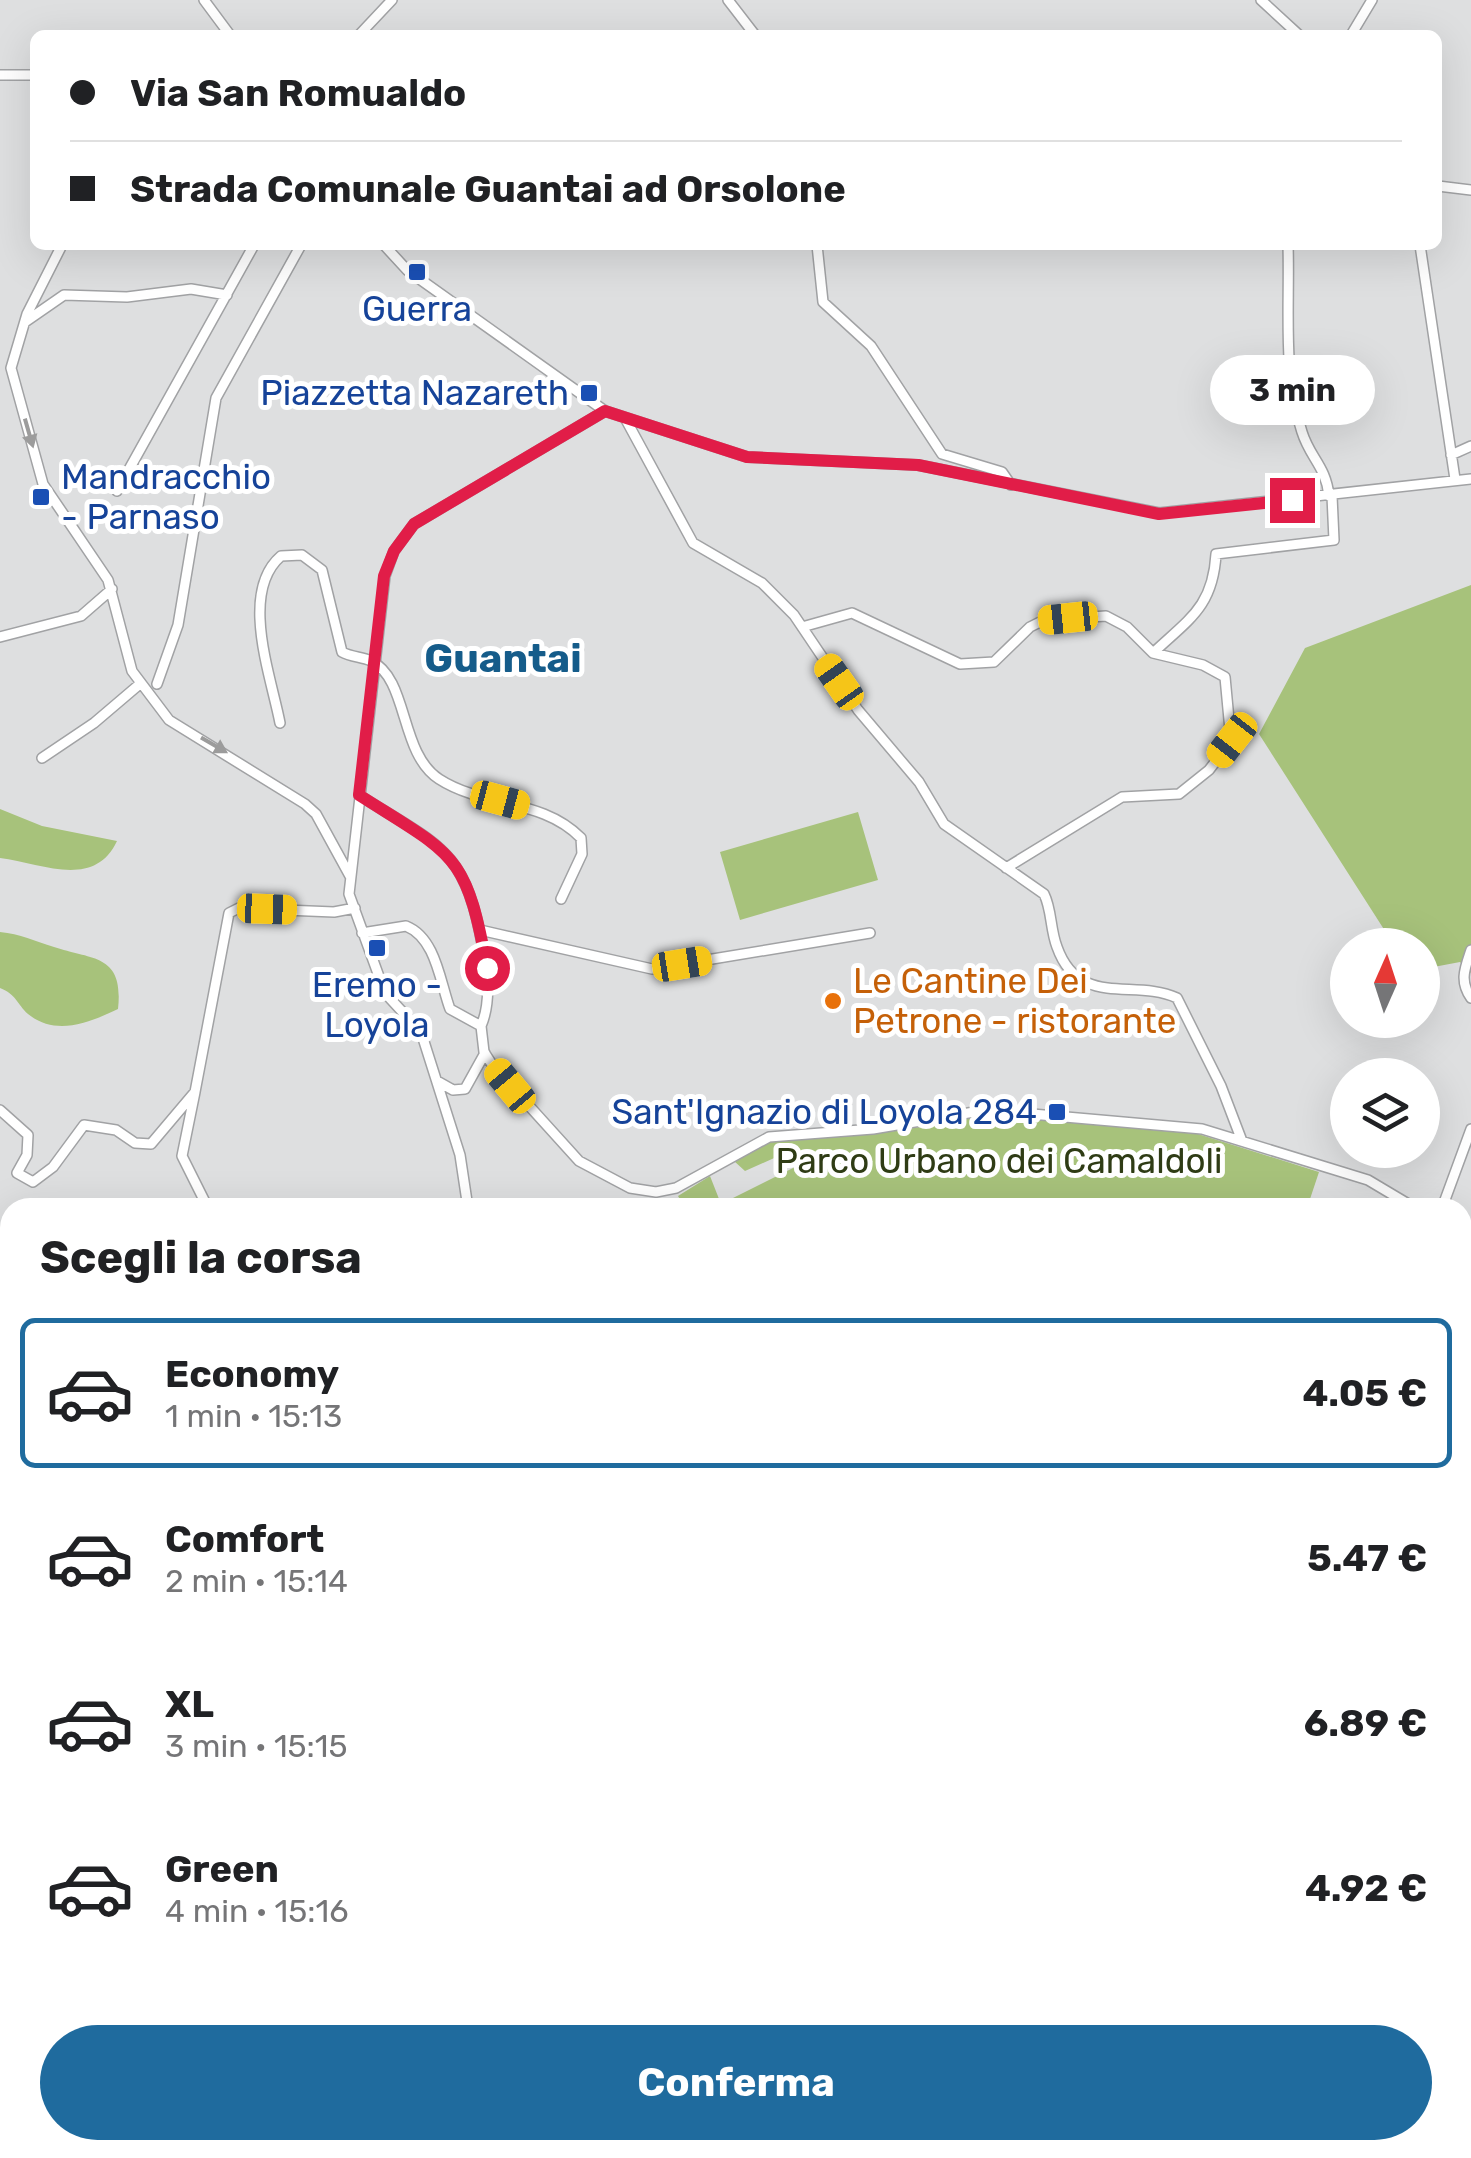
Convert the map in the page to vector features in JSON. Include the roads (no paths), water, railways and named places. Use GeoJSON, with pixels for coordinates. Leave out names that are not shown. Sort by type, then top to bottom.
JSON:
{"type":"FeatureCollection","features":[{"type":"Feature","properties":{"kind":"street"},"geometry":{"type":"LineString","coordinates":[[204,0],[226,30]]}},
{"type":"Feature","properties":{"kind":"street"},"geometry":{"type":"LineString","coordinates":[[364,30],[392,0]]}},
{"type":"Feature","properties":{"kind":"street"},"geometry":{"type":"LineString","coordinates":[[728,0],[750,30]]}},
{"type":"Feature","properties":{"kind":"street"},"geometry":{"type":"LineString","coordinates":[[1260,0],[1293,30]]}},
{"type":"Feature","properties":{"kind":"street"},"geometry":{"type":"LineString","coordinates":[[1354,30],[1372,0]]}},
{"type":"Feature","properties":{"kind":"street"},"geometry":{"type":"LineString","coordinates":[[0,76],[30,75]]}},
{"type":"Feature","properties":{"kind":"street"},"geometry":{"type":"LineString","coordinates":[[1442,186],[1471,190]]}},
{"type":"Feature","properties":{"kind":"street"},"geometry":{"type":"LineString","coordinates":[[60,250],[23,324],[11,368],[43,484],[86,543],[112,589],[132,671],[169,720],[247,764],[316,814],[350,875]]}},
{"type":"Feature","properties":{"kind":"street"},"geometry":{"type":"LineString","coordinates":[[117,491],[251,250]]}},
{"type":"Feature","properties":{"kind":"street"},"geometry":{"type":"LineString","coordinates":[[157,684],[178,625],[216,398],[298,250]]}},
{"type":"Feature","properties":{"kind":"street"},"geometry":{"type":"LineString","coordinates":[[389,250],[408,270],[605,411],[747,457],[918,465],[1159,514],[1471,478]]}},
{"type":"Feature","properties":{"kind":"street"},"geometry":{"type":"LineString","coordinates":[[818,250],[823,302],[870,346],[931,442],[954,460],[1002,472],[1011,485]]}},
{"type":"Feature","properties":{"kind":"street"},"geometry":{"type":"LineString","coordinates":[[1153,654],[1206,603],[1214,585],[1216,554],[1334,540],[1327,474],[1302,433],[1291,370],[1288,250]]}},
{"type":"Feature","properties":{"kind":"street"},"geometry":{"type":"LineString","coordinates":[[1421,250],[1454,479]]}},
{"type":"Feature","properties":{"kind":"street"},"geometry":{"type":"LineString","coordinates":[[23,324],[64,295],[127,296],[191,290],[227,295]]}},
{"type":"Feature","properties":{"kind":"street"},"geometry":{"type":"LineString","coordinates":[[466,1198],[460,1156],[420,1032],[385,994],[349,894],[384,576],[404,534],[489,476],[582,429],[605,411]]}},
{"type":"Feature","properties":{"kind":"street"},"geometry":{"type":"LineString","coordinates":[[625,418],[693,543],[762,583],[802,628],[858,710],[919,782],[944,824],[1044,894],[1057,948],[1074,975],[1108,990],[1166,993],[1177,998],[1228,1102],[1242,1141]]}},
{"type":"Feature","properties":{"kind":"street"},"geometry":{"type":"LineString","coordinates":[[1451,455],[1471,446]]}},
{"type":"Feature","properties":{"kind":"street"},"geometry":{"type":"LineString","coordinates":[[280,723],[260,598],[266,571],[281,556],[302,554],[316,562],[327,586],[342,652],[374,662],[401,704],[413,752],[423,766],[440,780],[471,793],[551,815],[581,838],[582,854],[561,899]]}},
{"type":"Feature","properties":{"kind":"street"},"geometry":{"type":"LineString","coordinates":[[0,636],[81,616],[112,589]]}},
{"type":"Feature","properties":{"kind":"street"},"geometry":{"type":"LineString","coordinates":[[802,628],[852,612],[960,664],[976,667],[994,662],[1030,627],[1044,620],[1106,616],[1127,627],[1153,654],[1203,665],[1225,677],[1232,740],[1209,770],[1179,794],[1122,798],[1006,868]]}},
{"type":"Feature","properties":{"kind":"street"},"geometry":{"type":"LineString","coordinates":[[42,758],[94,723],[142,683]]}},
{"type":"Feature","properties":{"kind":"street"},"geometry":{"type":"LineString","coordinates":[[359,795],[448,854],[466,877],[487,968],[481,1026],[485,1053],[578,1161],[630,1188],[656,1192],[676,1188],[768,1137],[873,1129],[986,1110],[1110,1124],[1186,1126],[1368,1180],[1398,1198]]}},
{"type":"Feature","properties":{"kind":"street"},"geometry":{"type":"LineString","coordinates":[[203,1198],[182,1156],[229,913],[239,908],[334,912],[355,908]]}},
{"type":"Feature","properties":{"kind":"street"},"geometry":{"type":"LineString","coordinates":[[362,933],[412,927],[435,960],[450,1009],[481,1026]]}},
{"type":"Feature","properties":{"kind":"street"},"geometry":{"type":"LineString","coordinates":[[480,930],[652,968],[870,933]]}},
{"type":"Feature","properties":{"kind":"street"},"geometry":{"type":"LineString","coordinates":[[1471,950],[1464,974],[1464,987],[1471,998]]}},
{"type":"Feature","properties":{"kind":"street"},"geometry":{"type":"LineString","coordinates":[[437,1081],[453,1090],[465,1089],[485,1053]]}},
{"type":"Feature","properties":{"kind":"street"},"geometry":{"type":"LineString","coordinates":[[0,1110],[28,1135],[27,1155],[17,1174],[33,1182],[53,1166],[84,1125],[116,1130],[135,1143],[151,1144],[196,1092]]}},
{"type":"Feature","properties":{"kind":"street"},"geometry":{"type":"LineString","coordinates":[[1446,1198],[1471,1130]]}},
{"type":"Feature","properties":{"kind":"place","name":"Guerra"},"geometry":{"type":"Point","coordinates":[417,272]}},
{"type":"Feature","properties":{"kind":"place","name":"Piazzetta Nazareth"},"geometry":{"type":"Point","coordinates":[589,393]}},
{"type":"Feature","properties":{"kind":"place","name":"Mandracchio - Parnaso"},"geometry":{"type":"Point","coordinates":[41,497]}},
{"type":"Feature","properties":{"kind":"place","name":"Eremo - Loyola"},"geometry":{"type":"Point","coordinates":[377,948]}},
{"type":"Feature","properties":{"kind":"place","name":"Le Cantine Dei Petrone - ristorante"},"geometry":{"type":"Point","coordinates":[833,1001]}},
{"type":"Feature","properties":{"kind":"place","name":"Sant'Ignazio di Loyola 284"},"geometry":{"type":"Point","coordinates":[1057,1112]}},
{"type":"Feature","properties":{"kind":"district","name":"Guantai"},"geometry":{"type":"Point","coordinates":[503,658]}},
{"type":"Feature","properties":{"kind":"park label","name":"Parco Urbano dei Camaldoli"},"geometry":{"type":"Point","coordinates":[999,1161]}}]}
